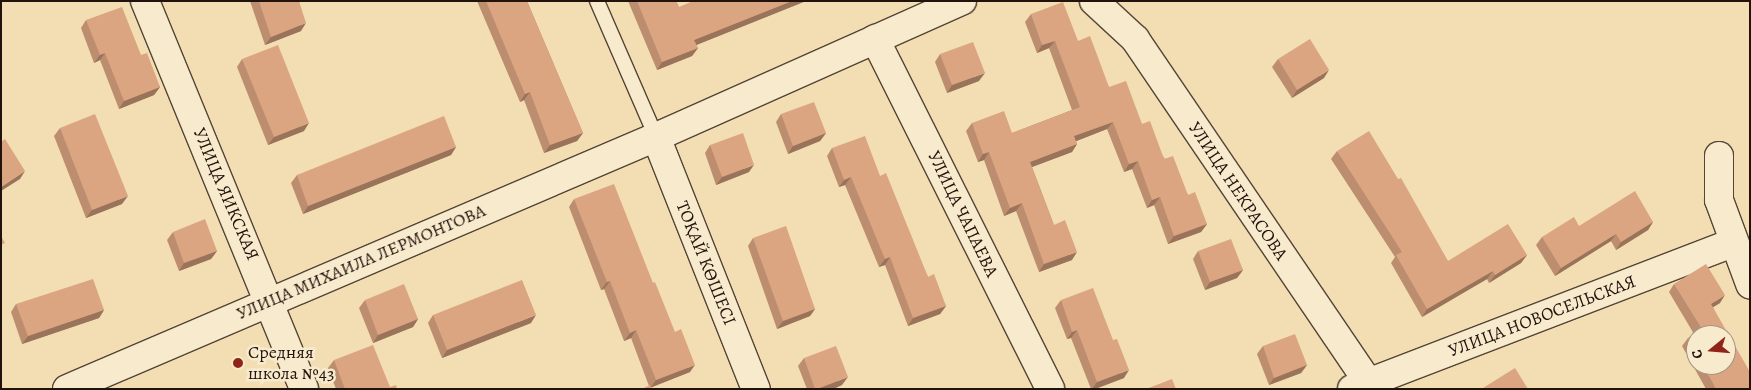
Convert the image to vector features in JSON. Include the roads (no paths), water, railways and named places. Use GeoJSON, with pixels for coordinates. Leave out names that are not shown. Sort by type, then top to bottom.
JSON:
{"type":"FeatureCollection","features":[{"type":"Feature","properties":{"kind":"street","name":"УЛИЦА ЯИКСКАЯ"},"geometry":{"type":"LineString","coordinates":[[145,1],[270,300],[304,389]]}},
{"type":"Feature","properties":{"kind":"street","name":"УЛИЦА МИХАИЛА ЛЕРМОНТОВА"},"geometry":{"type":"LineString","coordinates":[[67,389],[270,300],[656,137],[962,1]]}},
{"type":"Feature","properties":{"kind":"street","name":"УЛИЦА НЕКРАСОВА"},"geometry":{"type":"LineString","coordinates":[[1094,1],[1135,39],[1365,387]]}},
{"type":"Feature","properties":{"kind":"street","name":"УЛИЦА ЧАПАЕВА"},"geometry":{"type":"LineString","coordinates":[[876,39],[1050,389]]}},
{"type":"Feature","properties":{"kind":"street","name":"ТОҚАЙ КӨШЕСІ"},"geometry":{"type":"LineString","coordinates":[[656,137],[756,389]]}},
{"type":"Feature","properties":{"kind":"street"},"geometry":{"type":"LineString","coordinates":[[1719,156],[1719,200],[1732,243],[1750,284]]}},
{"type":"Feature","properties":{"kind":"street","name":"УЛИЦА НОВОСЕЛЬСКАЯ"},"geometry":{"type":"LineString","coordinates":[[1365,387],[1732,243]]}},
{"type":"Feature","properties":{"kind":"lane"},"geometry":{"type":"LineString","coordinates":[[596,1],[656,137]]}},
{"type":"Feature","properties":{"kind":"place","name":"Средняя школа №43"},"geometry":{"type":"Point","coordinates":[238,363]}}]}
